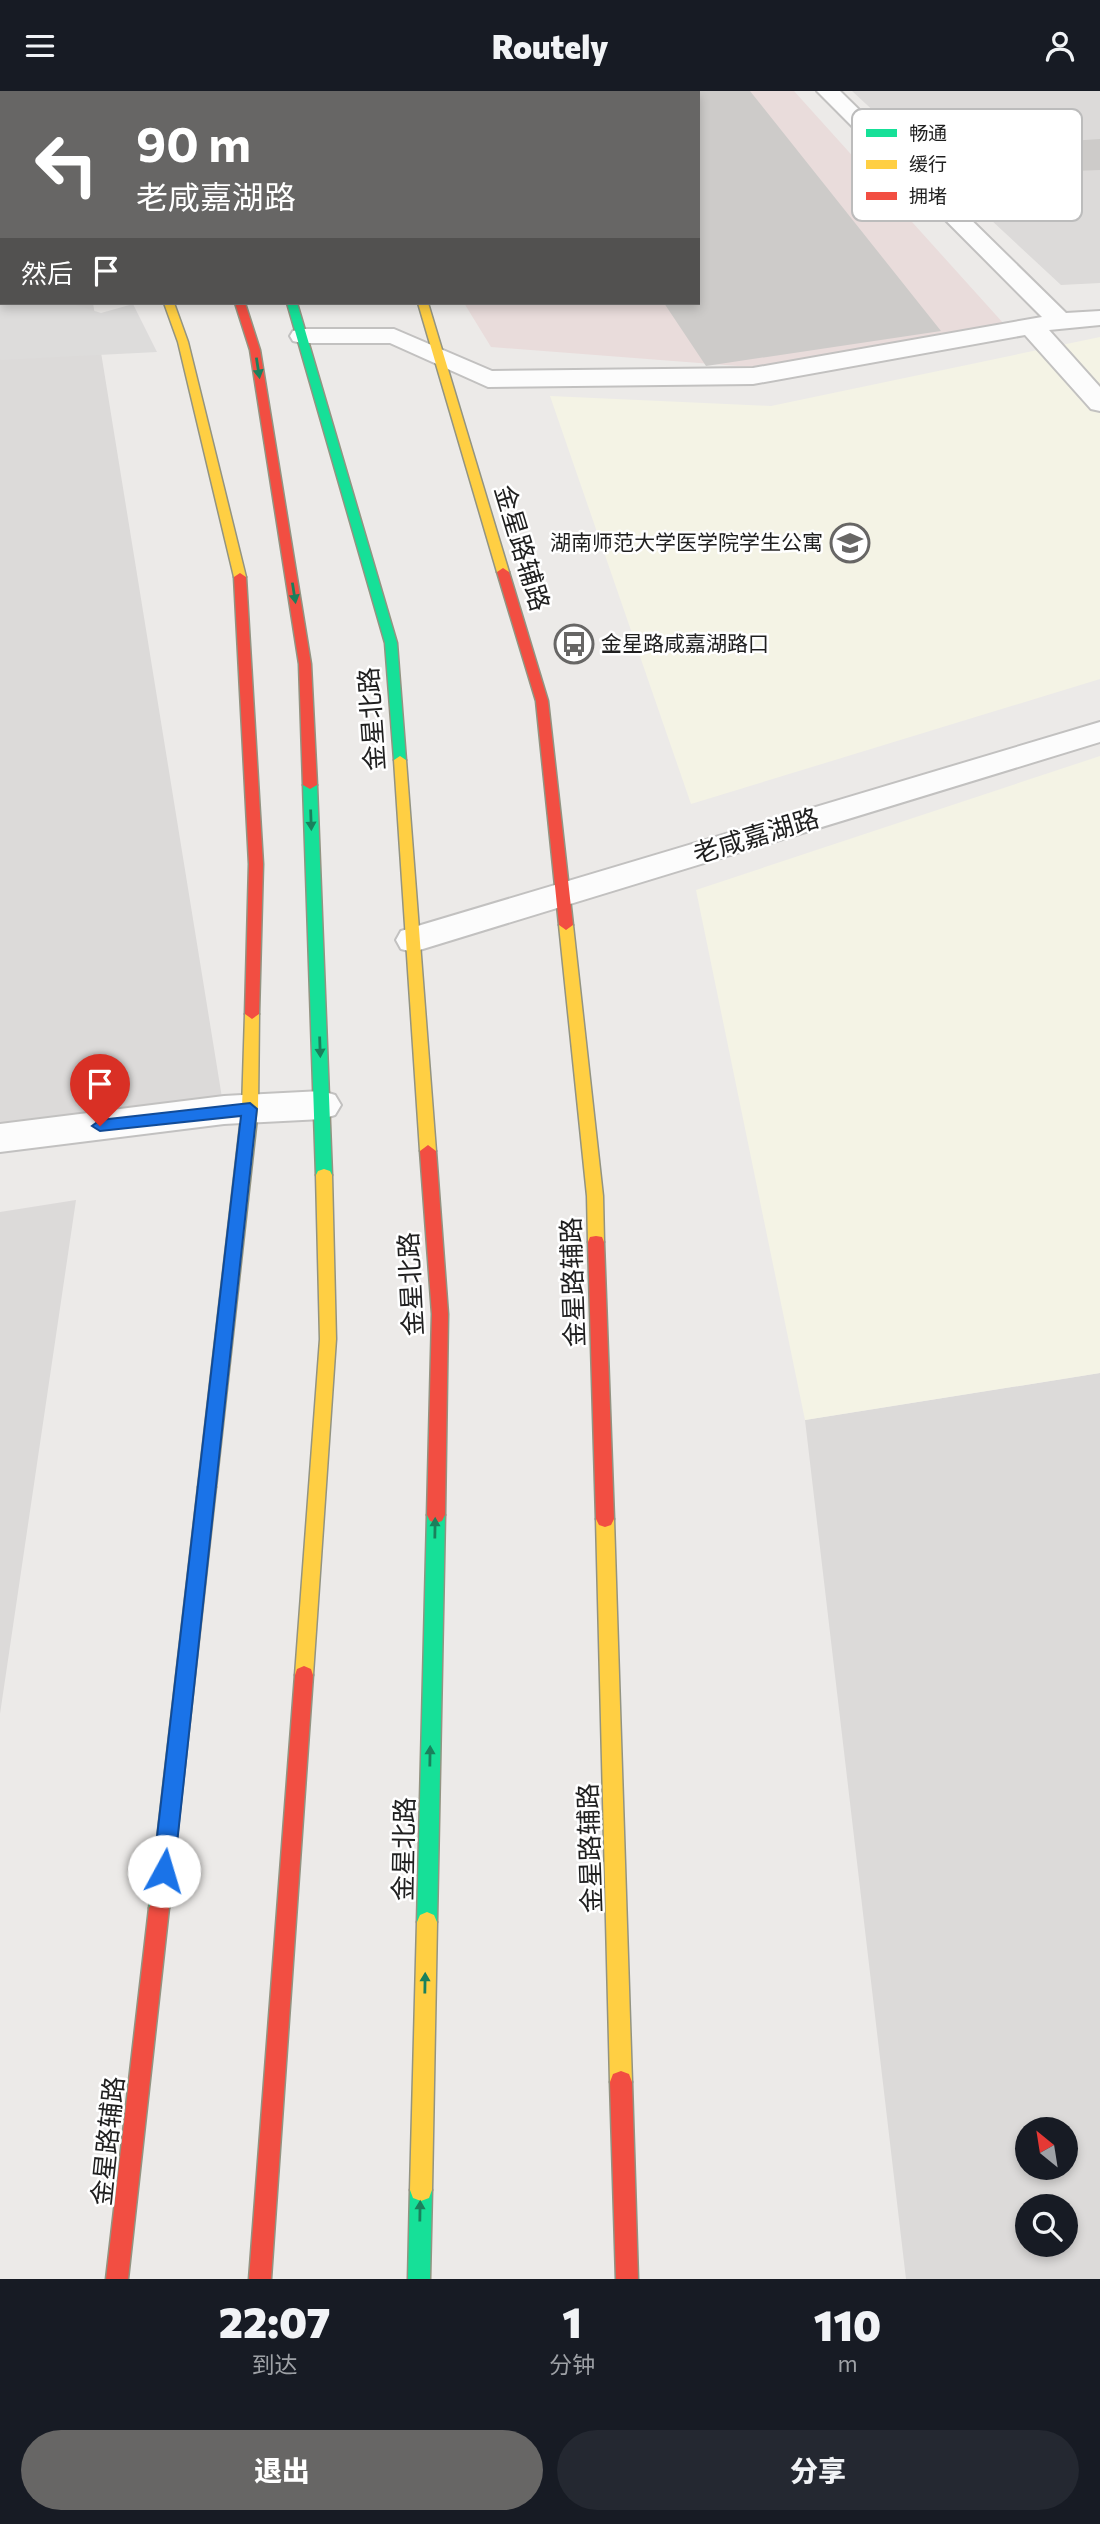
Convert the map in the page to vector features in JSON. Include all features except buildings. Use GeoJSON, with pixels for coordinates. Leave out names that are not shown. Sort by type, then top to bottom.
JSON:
{"type":"FeatureCollection","features":[{"type":"Feature","properties":{"kind":"main road","name":"金星路辅路"},"geometry":{"type":"LineString","coordinates":[[117,2279],[250,1109],[256,864],[239,566],[183,342],[170,305]]}},
{"type":"Feature","properties":{"kind":"main road"},"geometry":{"type":"LineString","coordinates":[[241,305],[255,350],[305,664],[328,1339],[260,2279]]}},
{"type":"Feature","properties":{"kind":"main road","name":"金星北路"},"geometry":{"type":"LineString","coordinates":[[293,305],[391,643],[440,1314],[419,2279]]}},
{"type":"Feature","properties":{"kind":"main road","name":"金星路辅路"},"geometry":{"type":"LineString","coordinates":[[424,305],[542,701],[593,1168],[627,2279]]}},
{"type":"Feature","properties":{"kind":"street"},"geometry":{"type":"LineString","coordinates":[[828,91],[852,115]]}},
{"type":"Feature","properties":{"kind":"street"},"geometry":{"type":"LineString","coordinates":[[959,221],[1060,321]]}},
{"type":"Feature","properties":{"kind":"street"},"geometry":{"type":"LineString","coordinates":[[302,336],[394,336],[488,379],[753,376],[1060,321],[1100,318]]}},
{"type":"Feature","properties":{"kind":"street"},"geometry":{"type":"LineString","coordinates":[[1031,326],[1100,403]]}},
{"type":"Feature","properties":{"kind":"street","name":"老咸嘉湖路"},"geometry":{"type":"LineString","coordinates":[[412,940],[1100,732]]}},
{"type":"Feature","properties":{"kind":"street"},"geometry":{"type":"LineString","coordinates":[[0,1138],[250,1109],[322,1105]]}},
{"type":"Feature","properties":{"kind":"shaded area"},"geometry":{"type":"Polygon","coordinates":[[[700,91],[794,91],[852,155],[852,221],[911,221],[1004,324],[790,370],[491,347],[465,305],[700,305],[700,91]]]}},
{"type":"Feature","properties":{"kind":"shaded area"},"geometry":{"type":"Polygon","coordinates":[[[852,91],[1100,91],[1100,283],[1061,285],[992,221],[1082,221],[1082,109],[871,109],[852,91]]]}},
{"type":"Feature","properties":{"kind":"shaded area"},"geometry":{"type":"Polygon","coordinates":[[[0,305],[93,305],[224,1110],[0,1139],[0,305]]]}},
{"type":"Feature","properties":{"kind":"shaded area"},"geometry":{"type":"Polygon","coordinates":[[[0,305],[76,305],[101,313],[134,305],[157,352],[0,360],[0,305]]]}},
{"type":"Feature","properties":{"kind":"shaded area","name":"湖南师范大学医学院学生公寓"},"geometry":{"type":"Polygon","coordinates":[[[1100,337],[1100,679],[691,804],[550,396],[771,406],[1100,337]]]}},
{"type":"Feature","properties":{"kind":"shaded area"},"geometry":{"type":"Polygon","coordinates":[[[1100,756],[1100,1373],[805,1420],[696,890],[1100,756]]]}},
{"type":"Feature","properties":{"kind":"shaded area"},"geometry":{"type":"Polygon","coordinates":[[[76,1200],[0,1714],[0,1212],[76,1200]]]}},
{"type":"Feature","properties":{"kind":"shaded area"},"geometry":{"type":"Polygon","coordinates":[[[1100,1373],[1100,2279],[906,2279],[805,1420],[1100,1373]]]}},
{"type":"Feature","properties":{"kind":"traffic: fast"},"geometry":{"type":"LineString","coordinates":[[293,305],[391,643],[400,760]]}},
{"type":"Feature","properties":{"kind":"traffic: fast"},"geometry":{"type":"LineString","coordinates":[[310,785],[324,1175]]}},
{"type":"Feature","properties":{"kind":"traffic: fast"},"geometry":{"type":"LineString","coordinates":[[159,1908],[207,1487]]}},
{"type":"Feature","properties":{"kind":"traffic: fast"},"geometry":{"type":"LineString","coordinates":[[427,1922],[436,1515]]}},
{"type":"Feature","properties":{"kind":"traffic: fast"},"geometry":{"type":"LineString","coordinates":[[419,2279],[421,2190]]}},
{"type":"Feature","properties":{"kind":"traffic: slow"},"geometry":{"type":"LineString","coordinates":[[170,305],[183,342],[240,577]]}},
{"type":"Feature","properties":{"kind":"traffic: slow"},"geometry":{"type":"LineString","coordinates":[[424,305],[503,572]]}},
{"type":"Feature","properties":{"kind":"traffic: slow"},"geometry":{"type":"LineString","coordinates":[[400,760],[428,1151]]}},
{"type":"Feature","properties":{"kind":"traffic: slow"},"geometry":{"type":"LineString","coordinates":[[566,925],[595,1196],[596,1242]]}},
{"type":"Feature","properties":{"kind":"traffic: slow"},"geometry":{"type":"LineString","coordinates":[[207,1487],[250,1109],[252,1014]]}},
{"type":"Feature","properties":{"kind":"traffic: slow"},"geometry":{"type":"LineString","coordinates":[[304,1675],[328,1339],[324,1175]]}},
{"type":"Feature","properties":{"kind":"traffic: slow"},"geometry":{"type":"LineString","coordinates":[[605,1519],[621,2082]]}},
{"type":"Feature","properties":{"kind":"traffic: slow"},"geometry":{"type":"LineString","coordinates":[[421,2190],[427,1922]]}},
{"type":"Feature","properties":{"kind":"traffic: jam"},"geometry":{"type":"LineString","coordinates":[[241,305],[255,350],[305,664],[310,785]]}},
{"type":"Feature","properties":{"kind":"traffic: jam"},"geometry":{"type":"LineString","coordinates":[[503,572],[542,701],[566,925]]}},
{"type":"Feature","properties":{"kind":"traffic: jam"},"geometry":{"type":"LineString","coordinates":[[240,577],[256,864],[252,1014]]}},
{"type":"Feature","properties":{"kind":"traffic: jam"},"geometry":{"type":"LineString","coordinates":[[428,1151],[440,1314],[436,1515]]}},
{"type":"Feature","properties":{"kind":"traffic: jam"},"geometry":{"type":"LineString","coordinates":[[596,1242],[605,1519]]}},
{"type":"Feature","properties":{"kind":"traffic: jam"},"geometry":{"type":"LineString","coordinates":[[260,2279],[304,1675]]}},
{"type":"Feature","properties":{"kind":"traffic: jam"},"geometry":{"type":"LineString","coordinates":[[117,2279],[159,1908]]}},
{"type":"Feature","properties":{"kind":"traffic: jam"},"geometry":{"type":"LineString","coordinates":[[621,2082],[627,2279]]}},
{"type":"Feature","properties":{"kind":"place","name":"湖南师范大学医学院学生公寓"},"geometry":{"type":"Point","coordinates":[850,543]}},
{"type":"Feature","properties":{"kind":"place","name":"金星路咸嘉湖路口"},"geometry":{"type":"Point","coordinates":[574,644]}},
{"type":"Feature","properties":{"kind":"route"},"geometry":{"type":"LineString","coordinates":[[100,1126],[250,1109],[164,1871]]}}]}
